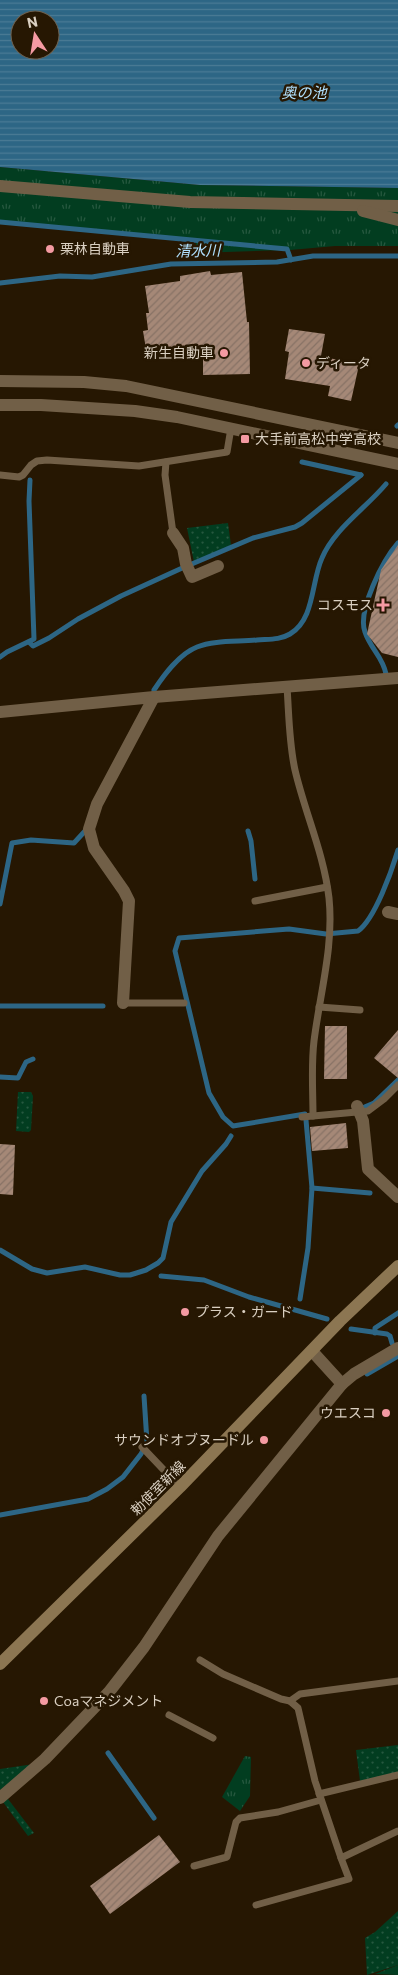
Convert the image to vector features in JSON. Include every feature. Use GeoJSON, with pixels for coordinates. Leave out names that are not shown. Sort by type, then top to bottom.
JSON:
{"type":"FeatureCollection","features":[{"type":"Feature","properties":{"kind":"main road","name":"勅使室新線"},"geometry":{"type":"LineString","coordinates":[[0,1664],[180,1487],[339,1322],[398,1266]]}},
{"type":"Feature","properties":{"kind":"street"},"geometry":{"type":"LineString","coordinates":[[0,186],[190,202],[398,206]]}},
{"type":"Feature","properties":{"kind":"street"},"geometry":{"type":"LineString","coordinates":[[343,206],[398,220]]}},
{"type":"Feature","properties":{"kind":"street"},"geometry":{"type":"LineString","coordinates":[[0,381],[84,382],[126,386],[398,443]]}},
{"type":"Feature","properties":{"kind":"street"},"geometry":{"type":"LineString","coordinates":[[0,405],[41,405],[135,411],[231,428],[398,464]]}},
{"type":"Feature","properties":{"kind":"street"},"geometry":{"type":"LineString","coordinates":[[173,533],[183,548],[186,564],[192,577],[218,566]]}},
{"type":"Feature","properties":{"kind":"street"},"geometry":{"type":"LineString","coordinates":[[0,712],[154,696],[398,678]]}},
{"type":"Feature","properties":{"kind":"street"},"geometry":{"type":"LineString","coordinates":[[123,1004],[129,901],[94,848],[89,829],[97,804],[154,696]]}},
{"type":"Feature","properties":{"kind":"street"},"geometry":{"type":"LineString","coordinates":[[359,1109],[363,1121],[368,1169],[398,1197]]}},
{"type":"Feature","properties":{"kind":"street"},"geometry":{"type":"LineString","coordinates":[[0,1798],[45,1759],[109,1692],[144,1648],[218,1536],[342,1384],[354,1374],[398,1348]]}},
{"type":"Feature","properties":{"kind":"street"},"geometry":{"type":"LineString","coordinates":[[312,1351],[342,1384]]}},
{"type":"Feature","properties":{"kind":"lane"},"geometry":{"type":"LineString","coordinates":[[0,476],[20,477],[31,465],[47,460],[139,466],[228,452],[231,428]]}},
{"type":"Feature","properties":{"kind":"lane"},"geometry":{"type":"LineString","coordinates":[[166,462],[164,475],[173,533]]}},
{"type":"Feature","properties":{"kind":"lane"},"geometry":{"type":"LineString","coordinates":[[287,687],[295,770],[312,824],[327,887],[330,911],[328,964],[314,1044],[313,1116]]}},
{"type":"Feature","properties":{"kind":"lane"},"geometry":{"type":"LineString","coordinates":[[255,901],[327,887]]}},
{"type":"Feature","properties":{"kind":"lane"},"geometry":{"type":"LineString","coordinates":[[123,1004],[184,1003]]}},
{"type":"Feature","properties":{"kind":"lane"},"geometry":{"type":"LineString","coordinates":[[319,1007],[360,1010]]}},
{"type":"Feature","properties":{"kind":"lane"},"geometry":{"type":"LineString","coordinates":[[302,1117],[374,1108],[398,1084]]}},
{"type":"Feature","properties":{"kind":"lane"},"geometry":{"type":"LineString","coordinates":[[142,1447],[180,1487]]}},
{"type":"Feature","properties":{"kind":"lane"},"geometry":{"type":"LineString","coordinates":[[200,1660],[223,1674],[281,1699],[290,1701],[298,1708],[308,1757],[349,1879],[256,1906]]}},
{"type":"Feature","properties":{"kind":"lane"},"geometry":{"type":"LineString","coordinates":[[290,1701],[300,1694],[398,1680]]}},
{"type":"Feature","properties":{"kind":"lane"},"geometry":{"type":"LineString","coordinates":[[169,1715],[213,1738]]}},
{"type":"Feature","properties":{"kind":"lane"},"geometry":{"type":"LineString","coordinates":[[194,1866],[227,1857],[236,1822],[240,1818],[278,1812],[320,1797],[398,1775]]}},
{"type":"Feature","properties":{"kind":"lane"},"geometry":{"type":"LineString","coordinates":[[341,1858],[398,1831]]}},
{"type":"Feature","properties":{"kind":"green space"},"geometry":{"type":"Polygon","coordinates":[[[0,167],[200,185],[398,188],[398,246],[335,246],[290,250],[288,248],[0,221],[0,167]]]}},
{"type":"Feature","properties":{"kind":"green space"},"geometry":{"type":"Polygon","coordinates":[[[196,242],[287,250],[195,253],[196,242]]]}},
{"type":"Feature","properties":{"kind":"green space"},"geometry":{"type":"Polygon","coordinates":[[[228,523],[231,545],[194,562],[187,528],[228,523]]]}},
{"type":"Feature","properties":{"kind":"green space"},"geometry":{"type":"Polygon","coordinates":[[[18,1092],[31,1092],[33,1096],[31,1130],[29,1132],[16,1131],[18,1092]]]}},
{"type":"Feature","properties":{"kind":"green space"},"geometry":{"type":"Polygon","coordinates":[[[398,1745],[398,1773],[360,1781],[356,1750],[398,1745]]]}},
{"type":"Feature","properties":{"kind":"green space"},"geometry":{"type":"Polygon","coordinates":[[[245,1756],[251,1757],[250,1796],[240,1811],[222,1797],[245,1756]]]}},
{"type":"Feature","properties":{"kind":"green space"},"geometry":{"type":"Polygon","coordinates":[[[34,1764],[0,1790],[0,1769],[34,1764]]]}},
{"type":"Feature","properties":{"kind":"green space"},"geometry":{"type":"Polygon","coordinates":[[[8,1799],[34,1833],[28,1836],[3,1802],[8,1799]]]}},
{"type":"Feature","properties":{"kind":"green space"},"geometry":{"type":"Polygon","coordinates":[[[398,1911],[398,1965],[367,1975],[365,1938],[375,1932],[398,1911]]]}},
{"type":"Feature","properties":{"kind":"green space"},"geometry":{"type":"Polygon","coordinates":[[[398,1965],[398,1975],[375,1974],[398,1965]]]}},
{"type":"Feature","properties":{"kind":"water","name":"奥の池"},"geometry":{"type":"Polygon","coordinates":[[[0,0],[398,0],[398,188],[200,185],[0,167],[0,0]]]}},
{"type":"Feature","properties":{"kind":"building"},"geometry":{"type":"Polygon","coordinates":[[[210,271],[211,275],[242,272],[247,322],[249,322],[250,374],[203,375],[203,345],[147,355],[143,331],[148,330],[146,313],[149,313],[145,286],[180,281],[180,276],[210,271]]]}},
{"type":"Feature","properties":{"kind":"building"},"geometry":{"type":"Polygon","coordinates":[[[289,329],[325,334],[321,356],[359,365],[351,401],[328,396],[330,386],[285,379],[289,352],[285,351],[289,329]]]}},
{"type":"Feature","properties":{"kind":"building","name":"コスモス"},"geometry":{"type":"Polygon","coordinates":[[[398,545],[398,657],[382,653],[367,634],[381,570],[398,545]]]}},
{"type":"Feature","properties":{"kind":"building"},"geometry":{"type":"Polygon","coordinates":[[[325,1026],[347,1026],[347,1079],[324,1079],[325,1026]]]}},
{"type":"Feature","properties":{"kind":"building"},"geometry":{"type":"Polygon","coordinates":[[[398,1030],[398,1078],[374,1058],[398,1030]]]}},
{"type":"Feature","properties":{"kind":"building"},"geometry":{"type":"Polygon","coordinates":[[[346,1123],[348,1148],[312,1151],[310,1127],[346,1123]]]}},
{"type":"Feature","properties":{"kind":"building"},"geometry":{"type":"Polygon","coordinates":[[[0,1144],[15,1145],[13,1195],[0,1194],[0,1144]]]}},
{"type":"Feature","properties":{"kind":"building"},"geometry":{"type":"Polygon","coordinates":[[[159,1835],[180,1862],[110,1914],[90,1886],[159,1835]]]}},
{"type":"Feature","properties":{"kind":"waterway"},"geometry":{"type":"LineString","coordinates":[[0,222],[287,249],[291,260]]}},
{"type":"Feature","properties":{"kind":"waterway","name":"清水川"},"geometry":{"type":"LineString","coordinates":[[0,283],[60,276],[92,277],[171,264],[277,262],[313,256],[398,256]]}},
{"type":"Feature","properties":{"kind":"waterway"},"geometry":{"type":"LineString","coordinates":[[302,462],[361,475]]}},
{"type":"Feature","properties":{"kind":"waterway"},"geometry":{"type":"LineString","coordinates":[[29,642],[33,646],[121,596],[180,569],[253,538],[295,527],[361,475]]}},
{"type":"Feature","properties":{"kind":"waterway"},"geometry":{"type":"LineString","coordinates":[[0,657],[34,639],[29,501],[30,480]]}},
{"type":"Feature","properties":{"kind":"waterway"},"geometry":{"type":"LineString","coordinates":[[154,690],[167,672],[190,650],[218,642],[278,638],[290,634],[298,627],[308,610],[318,568],[327,547],[342,528],[386,484]]}},
{"type":"Feature","properties":{"kind":"waterway"},"geometry":{"type":"LineString","coordinates":[[386,674],[382,663],[367,638],[364,623],[365,612],[368,599],[379,573],[398,543]]}},
{"type":"Feature","properties":{"kind":"waterway"},"geometry":{"type":"LineString","coordinates":[[0,904],[12,843],[31,840],[74,843],[85,831]]}},
{"type":"Feature","properties":{"kind":"waterway"},"geometry":{"type":"LineString","coordinates":[[248,831],[251,841],[255,879]]}},
{"type":"Feature","properties":{"kind":"waterway"},"geometry":{"type":"LineString","coordinates":[[305,1114],[233,1126],[223,1117],[209,1093],[175,951],[179,938],[289,929],[326,934],[358,931],[371,916],[377,905],[398,850]]}},
{"type":"Feature","properties":{"kind":"waterway"},"geometry":{"type":"LineString","coordinates":[[0,1006],[103,1006]]}},
{"type":"Feature","properties":{"kind":"waterway"},"geometry":{"type":"LineString","coordinates":[[0,1077],[18,1078],[26,1062],[33,1059]]}},
{"type":"Feature","properties":{"kind":"waterway"},"geometry":{"type":"LineString","coordinates":[[360,1109],[374,1103],[398,1080]]}},
{"type":"Feature","properties":{"kind":"waterway"},"geometry":{"type":"LineString","coordinates":[[300,1299],[308,1248],[312,1188],[306,1120]]}},
{"type":"Feature","properties":{"kind":"waterway"},"geometry":{"type":"LineString","coordinates":[[0,1250],[32,1269],[47,1273],[85,1267],[120,1275],[130,1275],[146,1270],[163,1258],[171,1222],[202,1171],[231,1136]]}},
{"type":"Feature","properties":{"kind":"waterway"},"geometry":{"type":"LineString","coordinates":[[312,1188],[370,1193]]}},
{"type":"Feature","properties":{"kind":"waterway"},"geometry":{"type":"LineString","coordinates":[[161,1276],[204,1280],[249,1297],[327,1319]]}},
{"type":"Feature","properties":{"kind":"waterway"},"geometry":{"type":"LineString","coordinates":[[375,1333],[375,1328],[398,1313]]}},
{"type":"Feature","properties":{"kind":"waterway"},"geometry":{"type":"LineString","coordinates":[[351,1329],[387,1334],[390,1336],[392,1343]]}},
{"type":"Feature","properties":{"kind":"waterway"},"geometry":{"type":"LineString","coordinates":[[367,1374],[398,1356]]}},
{"type":"Feature","properties":{"kind":"waterway"},"geometry":{"type":"LineString","coordinates":[[0,1515],[88,1499],[107,1489],[123,1477],[141,1454],[147,1442],[144,1396]]}},
{"type":"Feature","properties":{"kind":"waterway"},"geometry":{"type":"LineString","coordinates":[[108,1753],[154,1818]]}},
{"type":"Feature","properties":{"kind":"place","name":"栗林自動車"},"geometry":{"type":"Point","coordinates":[50,249]}},
{"type":"Feature","properties":{"kind":"place","name":"新生自動車"},"geometry":{"type":"Point","coordinates":[224,353]}},
{"type":"Feature","properties":{"kind":"place","name":"ディータ"},"geometry":{"type":"Point","coordinates":[306,363]}},
{"type":"Feature","properties":{"kind":"place","name":"大手前高松中学高校"},"geometry":{"type":"Point","coordinates":[245,439]}},
{"type":"Feature","properties":{"kind":"place","name":"コスモス"},"geometry":{"type":"Point","coordinates":[383,605]}},
{"type":"Feature","properties":{"kind":"place","name":"プラス・ガード"},"geometry":{"type":"Point","coordinates":[185,1312]}},
{"type":"Feature","properties":{"kind":"place","name":"ウエスコ"},"geometry":{"type":"Point","coordinates":[386,1413]}},
{"type":"Feature","properties":{"kind":"place","name":"サウンドオブヌードル"},"geometry":{"type":"Point","coordinates":[264,1440]}},
{"type":"Feature","properties":{"kind":"place","name":"Coaマネジメント"},"geometry":{"type":"Point","coordinates":[44,1701]}}]}
